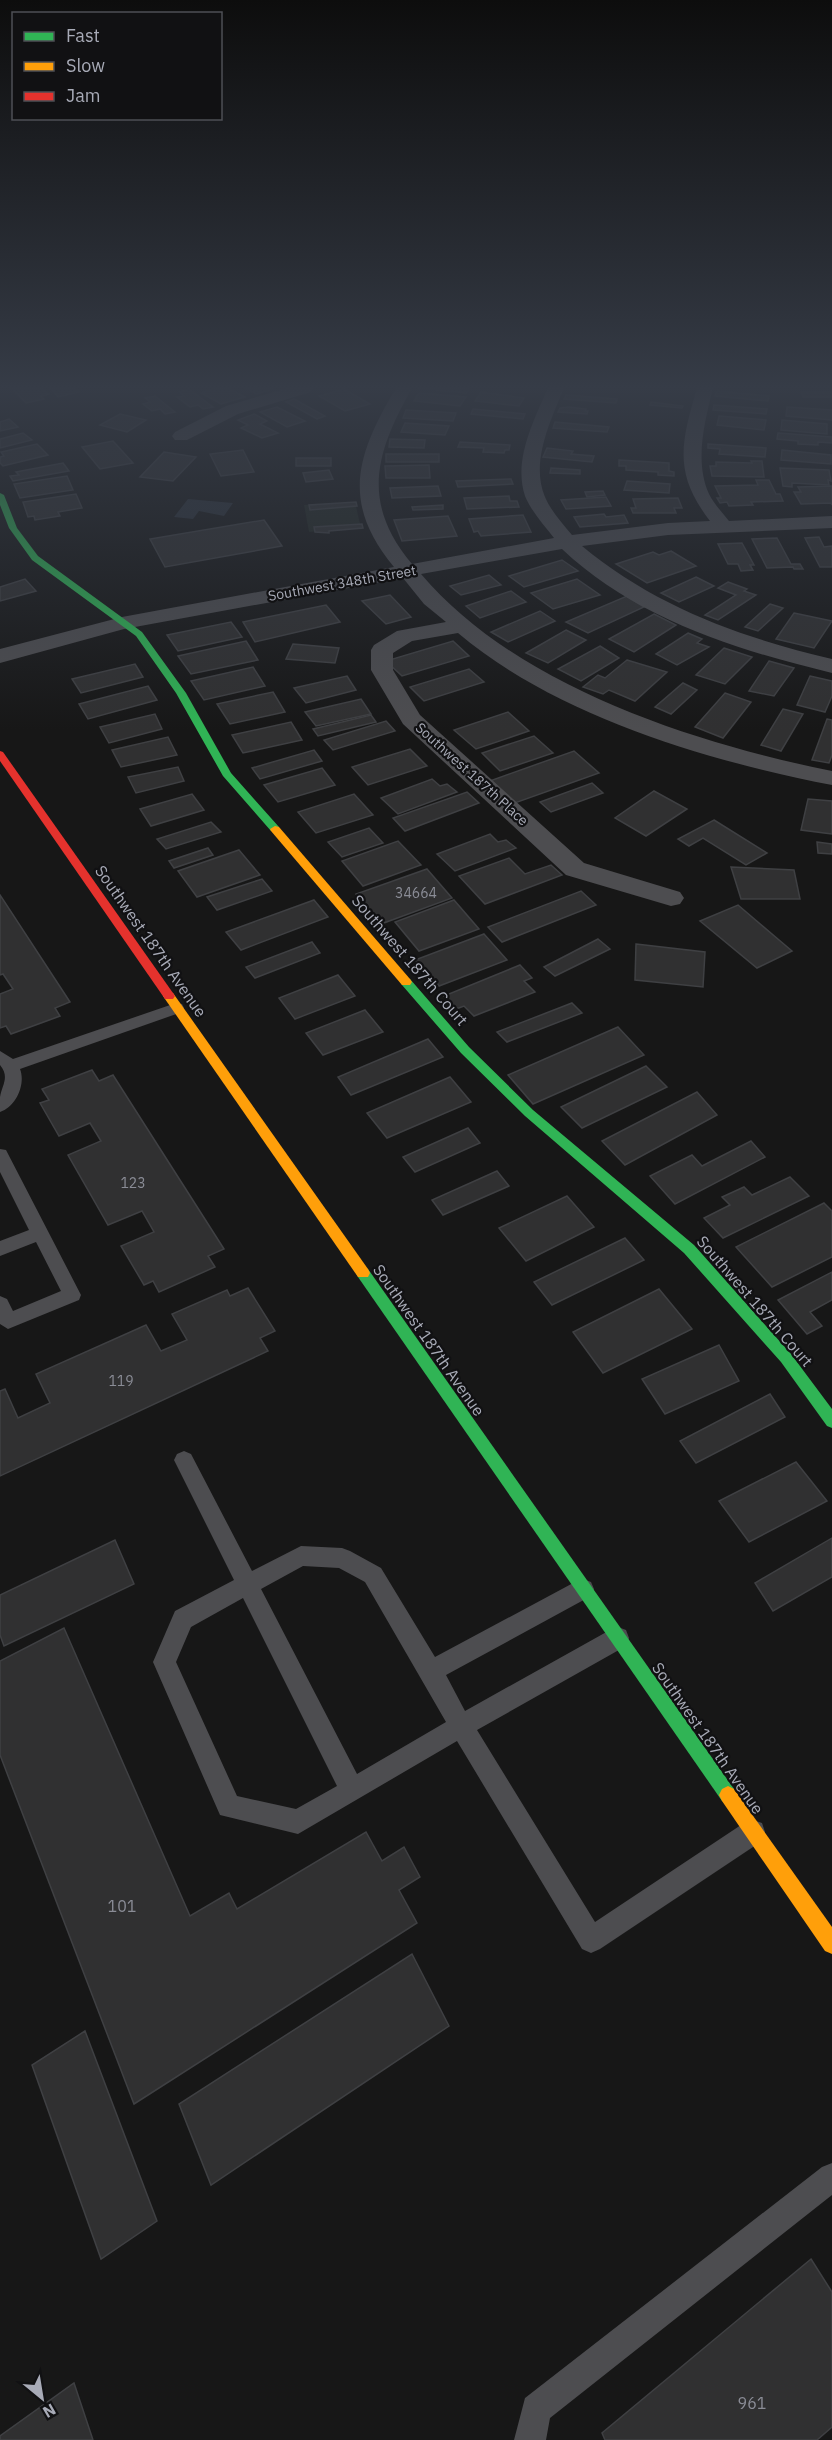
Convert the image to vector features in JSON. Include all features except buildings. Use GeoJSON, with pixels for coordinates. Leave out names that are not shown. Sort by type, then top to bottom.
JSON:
{"type":"FeatureCollection","features":[{"type":"Feature","properties":{"kind":"street","name":"Southwest 187th Court"},"geometry":{"type":"LineString","coordinates":[[3,502],[13,528],[35,558],[139,634],[182,693],[227,774],[465,1050],[529,1113],[689,1249],[786,1358],[832,1421]]}},
{"type":"Feature","properties":{"kind":"street"},"geometry":{"type":"LineString","coordinates":[[372,502],[376,523],[405,572],[459,626],[503,656],[599,707],[662,732],[744,758],[832,778]]}},
{"type":"Feature","properties":{"kind":"street"},"geometry":{"type":"LineString","coordinates":[[539,502],[566,542],[607,575],[652,603],[693,622],[754,645],[832,666]]}},
{"type":"Feature","properties":{"kind":"street"},"geometry":{"type":"LineString","coordinates":[[705,502],[722,525]]}},
{"type":"Feature","properties":{"kind":"street","name":"Southwest 348th Street"},"geometry":{"type":"LineString","coordinates":[[0,656],[122,623],[566,542],[668,529],[832,522]]}},
{"type":"Feature","properties":{"kind":"street","name":"Southwest 187th Place"},"geometry":{"type":"LineString","coordinates":[[459,626],[405,636],[382,650],[382,670],[411,719],[575,869],[671,898]]}},
{"type":"Feature","properties":{"kind":"street","name":"Southwest 187th Avenue"},"geometry":{"type":"LineString","coordinates":[[0,754],[832,1944]]}},
{"type":"Feature","properties":{"kind":"lane"},"geometry":{"type":"LineString","coordinates":[[0,1106],[14,1088],[15,1076],[5,1061],[176,1008]]}},
{"type":"Feature","properties":{"kind":"lane"},"geometry":{"type":"LineString","coordinates":[[0,1155],[72,1295],[8,1321],[0,1304]]}},
{"type":"Feature","properties":{"kind":"lane"},"geometry":{"type":"LineString","coordinates":[[0,1250],[40,1233]]}},
{"type":"Feature","properties":{"kind":"lane"},"geometry":{"type":"LineString","coordinates":[[183,1460],[352,1790]]}},
{"type":"Feature","properties":{"kind":"lane"},"geometry":{"type":"LineString","coordinates":[[618,1638],[461,1726],[298,1822],[229,1806],[164,1662],[183,1619],[301,1556],[342,1558],[373,1575],[461,1726],[591,1940],[753,1832]]}},
{"type":"Feature","properties":{"kind":"lane"},"geometry":{"type":"LineString","coordinates":[[431,1671],[583,1589]]}},
{"type":"Feature","properties":{"kind":"lane"},"geometry":{"type":"LineString","coordinates":[[530,2440],[536,2409],[832,2177]]}},
{"type":"Feature","properties":{"kind":"shaded area"},"geometry":{"type":"Polygon","coordinates":[[[186,502],[233,503],[224,516],[199,511],[193,519],[174,517],[186,502]]]}},
{"type":"Feature","properties":{"kind":"shaded area"},"geometry":{"type":"Polygon","coordinates":[[[355,502],[361,528],[309,532],[304,505],[355,502]]]}},
{"type":"Feature","properties":{"kind":"traffic: fast"},"geometry":{"type":"LineString","coordinates":[[3,502],[13,528],[35,558],[139,634],[181,693],[227,774],[275,829]]}},
{"type":"Feature","properties":{"kind":"traffic: fast"},"geometry":{"type":"LineString","coordinates":[[406,982],[465,1050],[529,1113],[689,1249],[786,1358],[832,1421]]}},
{"type":"Feature","properties":{"kind":"traffic: fast"},"geometry":{"type":"LineString","coordinates":[[363,1273],[728,1795]]}},
{"type":"Feature","properties":{"kind":"traffic: slow"},"geometry":{"type":"LineString","coordinates":[[275,829],[406,982]]}},
{"type":"Feature","properties":{"kind":"traffic: slow"},"geometry":{"type":"LineString","coordinates":[[169,996],[363,1273]]}},
{"type":"Feature","properties":{"kind":"traffic: slow"},"geometry":{"type":"LineString","coordinates":[[728,1795],[832,1944]]}},
{"type":"Feature","properties":{"kind":"traffic: jam"},"geometry":{"type":"LineString","coordinates":[[0,754],[169,996]]}}]}
